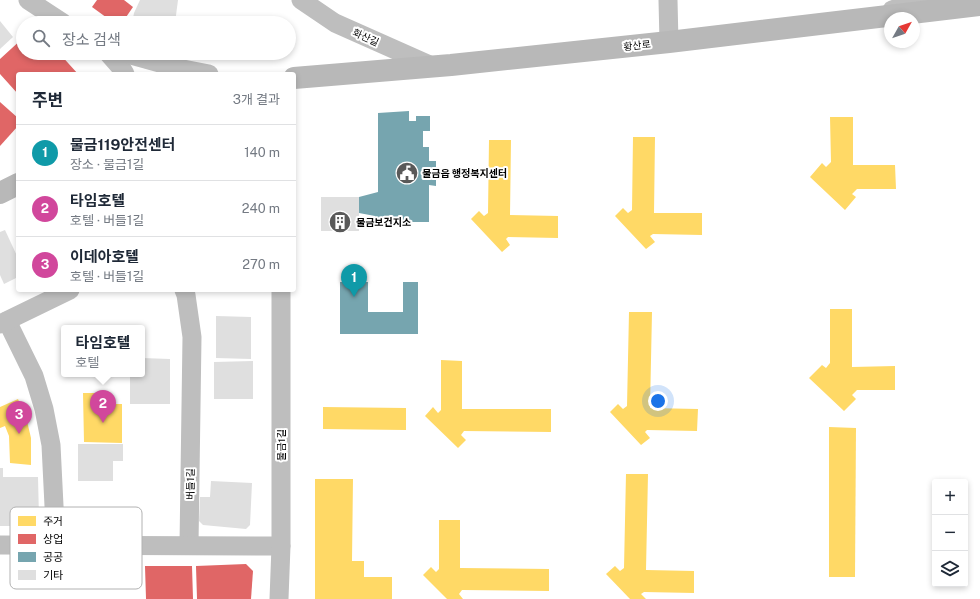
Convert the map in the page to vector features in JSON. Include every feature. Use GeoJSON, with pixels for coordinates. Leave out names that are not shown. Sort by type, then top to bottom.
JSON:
{"type":"FeatureCollection","features":[{"type":"Feature","properties":{"kind":"main road","name":"황산로"},"geometry":{"type":"LineString","coordinates":[[296,78],[434,67],[669,42],[980,5]]}},
{"type":"Feature","properties":{"kind":"main road"},"geometry":{"type":"LineString","coordinates":[[0,193],[16,185]]}},
{"type":"Feature","properties":{"kind":"street"},"geometry":{"type":"LineString","coordinates":[[28,0],[52,16]]}},
{"type":"Feature","properties":{"kind":"street","name":"화산길"},"geometry":{"type":"LineString","coordinates":[[302,0],[335,23],[434,67]]}},
{"type":"Feature","properties":{"kind":"street"},"geometry":{"type":"LineString","coordinates":[[668,0],[669,42]]}},
{"type":"Feature","properties":{"kind":"street"},"geometry":{"type":"LineString","coordinates":[[873,17],[921,0]]}},
{"type":"Feature","properties":{"kind":"street"},"geometry":{"type":"LineString","coordinates":[[114,60],[124,72]]}},
{"type":"Feature","properties":{"kind":"street"},"geometry":{"type":"LineString","coordinates":[[149,60],[199,72]]}},
{"type":"Feature","properties":{"kind":"street"},"geometry":{"type":"LineString","coordinates":[[54,507],[51,445],[44,409],[34,376],[3,323],[66,292]]}},
{"type":"Feature","properties":{"kind":"street","name":"버들1길"},"geometry":{"type":"LineString","coordinates":[[185,292],[192,337],[189,545]]}},
{"type":"Feature","properties":{"kind":"street","name":"물금1길"},"geometry":{"type":"LineString","coordinates":[[280,599],[282,292]]}},
{"type":"Feature","properties":{"kind":"street"},"geometry":{"type":"LineString","coordinates":[[0,545],[10,545]]}},
{"type":"Feature","properties":{"kind":"street"},"geometry":{"type":"LineString","coordinates":[[142,545],[281,546]]}},
{"type":"Feature","properties":{"kind":"building: 주거"},"geometry":{"type":"Polygon","coordinates":[[[830,117],[853,117],[853,165],[895,165],[896,189],[857,189],[852,194],[856,197],[845,210],[810,177],[822,163],[826,167],[831,162],[830,117]]]}},
{"type":"Feature","properties":{"kind":"building: 주거"},"geometry":{"type":"Polygon","coordinates":[[[633,137],[655,137],[654,213],[702,213],[702,235],[653,234],[650,236],[655,242],[646,249],[615,216],[623,208],[628,213],[632,210],[633,137]]]}},
{"type":"Feature","properties":{"kind":"building: 주거"},"geometry":{"type":"Polygon","coordinates":[[[489,140],[511,140],[510,215],[558,216],[558,238],[508,237],[506,239],[510,245],[502,252],[471,219],[479,211],[484,216],[488,213],[489,140]]]}},
{"type":"Feature","properties":{"kind":"building: 주거"},"geometry":{"type":"Polygon","coordinates":[[[830,309],[852,309],[852,367],[895,366],[895,390],[857,390],[852,395],[856,399],[844,411],[809,378],[822,365],[826,368],[830,363],[830,309]]]}},
{"type":"Feature","properties":{"kind":"building: 주거"},"geometry":{"type":"Polygon","coordinates":[[[629,312],[652,312],[650,408],[698,409],[697,431],[647,430],[645,432],[650,438],[641,445],[610,412],[618,404],[623,409],[627,406],[629,312]]]}},
{"type":"Feature","properties":{"kind":"building: 주거"},"geometry":{"type":"Polygon","coordinates":[[[441,360],[462,361],[462,409],[551,409],[551,432],[464,431],[461,435],[466,440],[458,448],[425,416],[433,407],[438,413],[441,410],[441,360]]]}},
{"type":"Feature","properties":{"kind":"building: 주거"},"geometry":{"type":"Polygon","coordinates":[[[83,393],[103,393],[103,404],[122,404],[122,443],[84,442],[83,393]]]}},
{"type":"Feature","properties":{"kind":"building: 주거"},"geometry":{"type":"Polygon","coordinates":[[[18,399],[27,421],[31,438],[31,465],[10,463],[9,436],[5,426],[0,428],[0,407],[18,399]]]}},
{"type":"Feature","properties":{"kind":"building: 주거"},"geometry":{"type":"Polygon","coordinates":[[[323,407],[406,408],[406,430],[323,429],[323,407]]]}},
{"type":"Feature","properties":{"kind":"building: 주거"},"geometry":{"type":"Polygon","coordinates":[[[829,427],[856,428],[855,577],[829,577],[829,427]]]}},
{"type":"Feature","properties":{"kind":"building: 주거"},"geometry":{"type":"Polygon","coordinates":[[[626,474],[648,474],[646,570],[694,571],[694,593],[644,592],[641,594],[646,599],[630,599],[606,574],[615,566],[620,571],[624,568],[626,474]]]}},
{"type":"Feature","properties":{"kind":"building: 주거"},"geometry":{"type":"Polygon","coordinates":[[[315,479],[353,479],[352,561],[364,561],[364,577],[392,577],[392,599],[315,599],[315,479]]]}},
{"type":"Feature","properties":{"kind":"building: 주거"},"geometry":{"type":"Polygon","coordinates":[[[439,520],[460,520],[460,568],[549,569],[549,591],[462,590],[459,594],[463,599],[447,599],[423,575],[431,567],[436,572],[439,569],[439,520]]]}},
{"type":"Feature","properties":{"kind":"building: 상업"},"geometry":{"type":"Polygon","coordinates":[[[97,0],[124,0],[133,7],[127,16],[104,16],[92,7],[97,0]]]}},
{"type":"Feature","properties":{"kind":"building: 상업"},"geometry":{"type":"Polygon","coordinates":[[[16,44],[16,60],[65,60],[76,72],[16,72],[16,92],[0,74],[0,59],[16,44]]]}},
{"type":"Feature","properties":{"kind":"building: 상업"},"geometry":{"type":"Polygon","coordinates":[[[0,102],[16,116],[16,128],[0,146],[0,102]]]}},
{"type":"Feature","properties":{"kind":"building: 상업"},"geometry":{"type":"Polygon","coordinates":[[[246,564],[253,571],[251,599],[197,599],[196,566],[246,564]]]}},
{"type":"Feature","properties":{"kind":"building: 상업"},"geometry":{"type":"Polygon","coordinates":[[[145,566],[192,566],[193,599],[146,599],[145,566]]]}},
{"type":"Feature","properties":{"kind":"building: 공공","name":"물금읍 행정복지센터"},"geometry":{"type":"Polygon","coordinates":[[[409,111],[409,121],[416,121],[416,116],[430,116],[430,131],[423,131],[423,147],[429,147],[429,161],[436,161],[436,186],[429,185],[429,222],[375,222],[375,216],[359,213],[359,197],[378,192],[378,113],[409,111]]]}},
{"type":"Feature","properties":{"kind":"building: 공공"},"geometry":{"type":"Polygon","coordinates":[[[340,282],[368,282],[368,312],[403,312],[403,282],[418,282],[418,334],[340,334],[340,282]]]}},
{"type":"Feature","properties":{"kind":"building: 기타"},"geometry":{"type":"Polygon","coordinates":[[[140,0],[178,0],[176,16],[133,16],[140,0]]]}},
{"type":"Feature","properties":{"kind":"building: 기타"},"geometry":{"type":"Polygon","coordinates":[[[0,21],[13,37],[0,49],[0,21]]]}},
{"type":"Feature","properties":{"kind":"building: 기타","name":"물금보건지소"},"geometry":{"type":"Polygon","coordinates":[[[321,197],[359,197],[359,231],[321,231],[321,197]]]}},
{"type":"Feature","properties":{"kind":"building: 기타"},"geometry":{"type":"Polygon","coordinates":[[[5,230],[16,254],[16,278],[4,284],[0,275],[0,232],[5,230]]]}},
{"type":"Feature","properties":{"kind":"building: 기타"},"geometry":{"type":"Polygon","coordinates":[[[216,316],[251,317],[251,359],[216,358],[216,316]]]}},
{"type":"Feature","properties":{"kind":"building: 기타"},"geometry":{"type":"Polygon","coordinates":[[[145,358],[170,359],[170,404],[130,404],[130,377],[145,377],[145,358]]]}},
{"type":"Feature","properties":{"kind":"building: 기타"},"geometry":{"type":"Polygon","coordinates":[[[253,361],[253,399],[214,399],[214,362],[253,361]]]}},
{"type":"Feature","properties":{"kind":"building: 기타"},"geometry":{"type":"Polygon","coordinates":[[[78,444],[123,444],[123,461],[113,461],[113,481],[78,481],[78,444]]]}},
{"type":"Feature","properties":{"kind":"building: 기타"},"geometry":{"type":"Polygon","coordinates":[[[0,468],[3,468],[3,477],[38,477],[39,507],[10,507],[10,526],[0,526],[0,468]]]}},
{"type":"Feature","properties":{"kind":"building: 기타"},"geometry":{"type":"Polygon","coordinates":[[[211,481],[252,483],[250,525],[246,529],[203,525],[199,521],[200,497],[210,497],[211,481]]]}},
{"type":"Feature","properties":{"kind":"place","name":"물금읍 행정복지센터"},"geometry":{"type":"Point","coordinates":[407,173]}},
{"type":"Feature","properties":{"kind":"place","name":"물금보건지소"},"geometry":{"type":"Point","coordinates":[340,222]}},
{"type":"Feature","properties":{"kind":"place","name":"물금119안전센터"},"geometry":{"type":"Point","coordinates":[354,297]}},
{"type":"Feature","properties":{"kind":"place","name":"타임호텔"},"geometry":{"type":"Point","coordinates":[103,423]}},
{"type":"Feature","properties":{"kind":"place","name":"이데아호텔"},"geometry":{"type":"Point","coordinates":[19,434]}}]}
